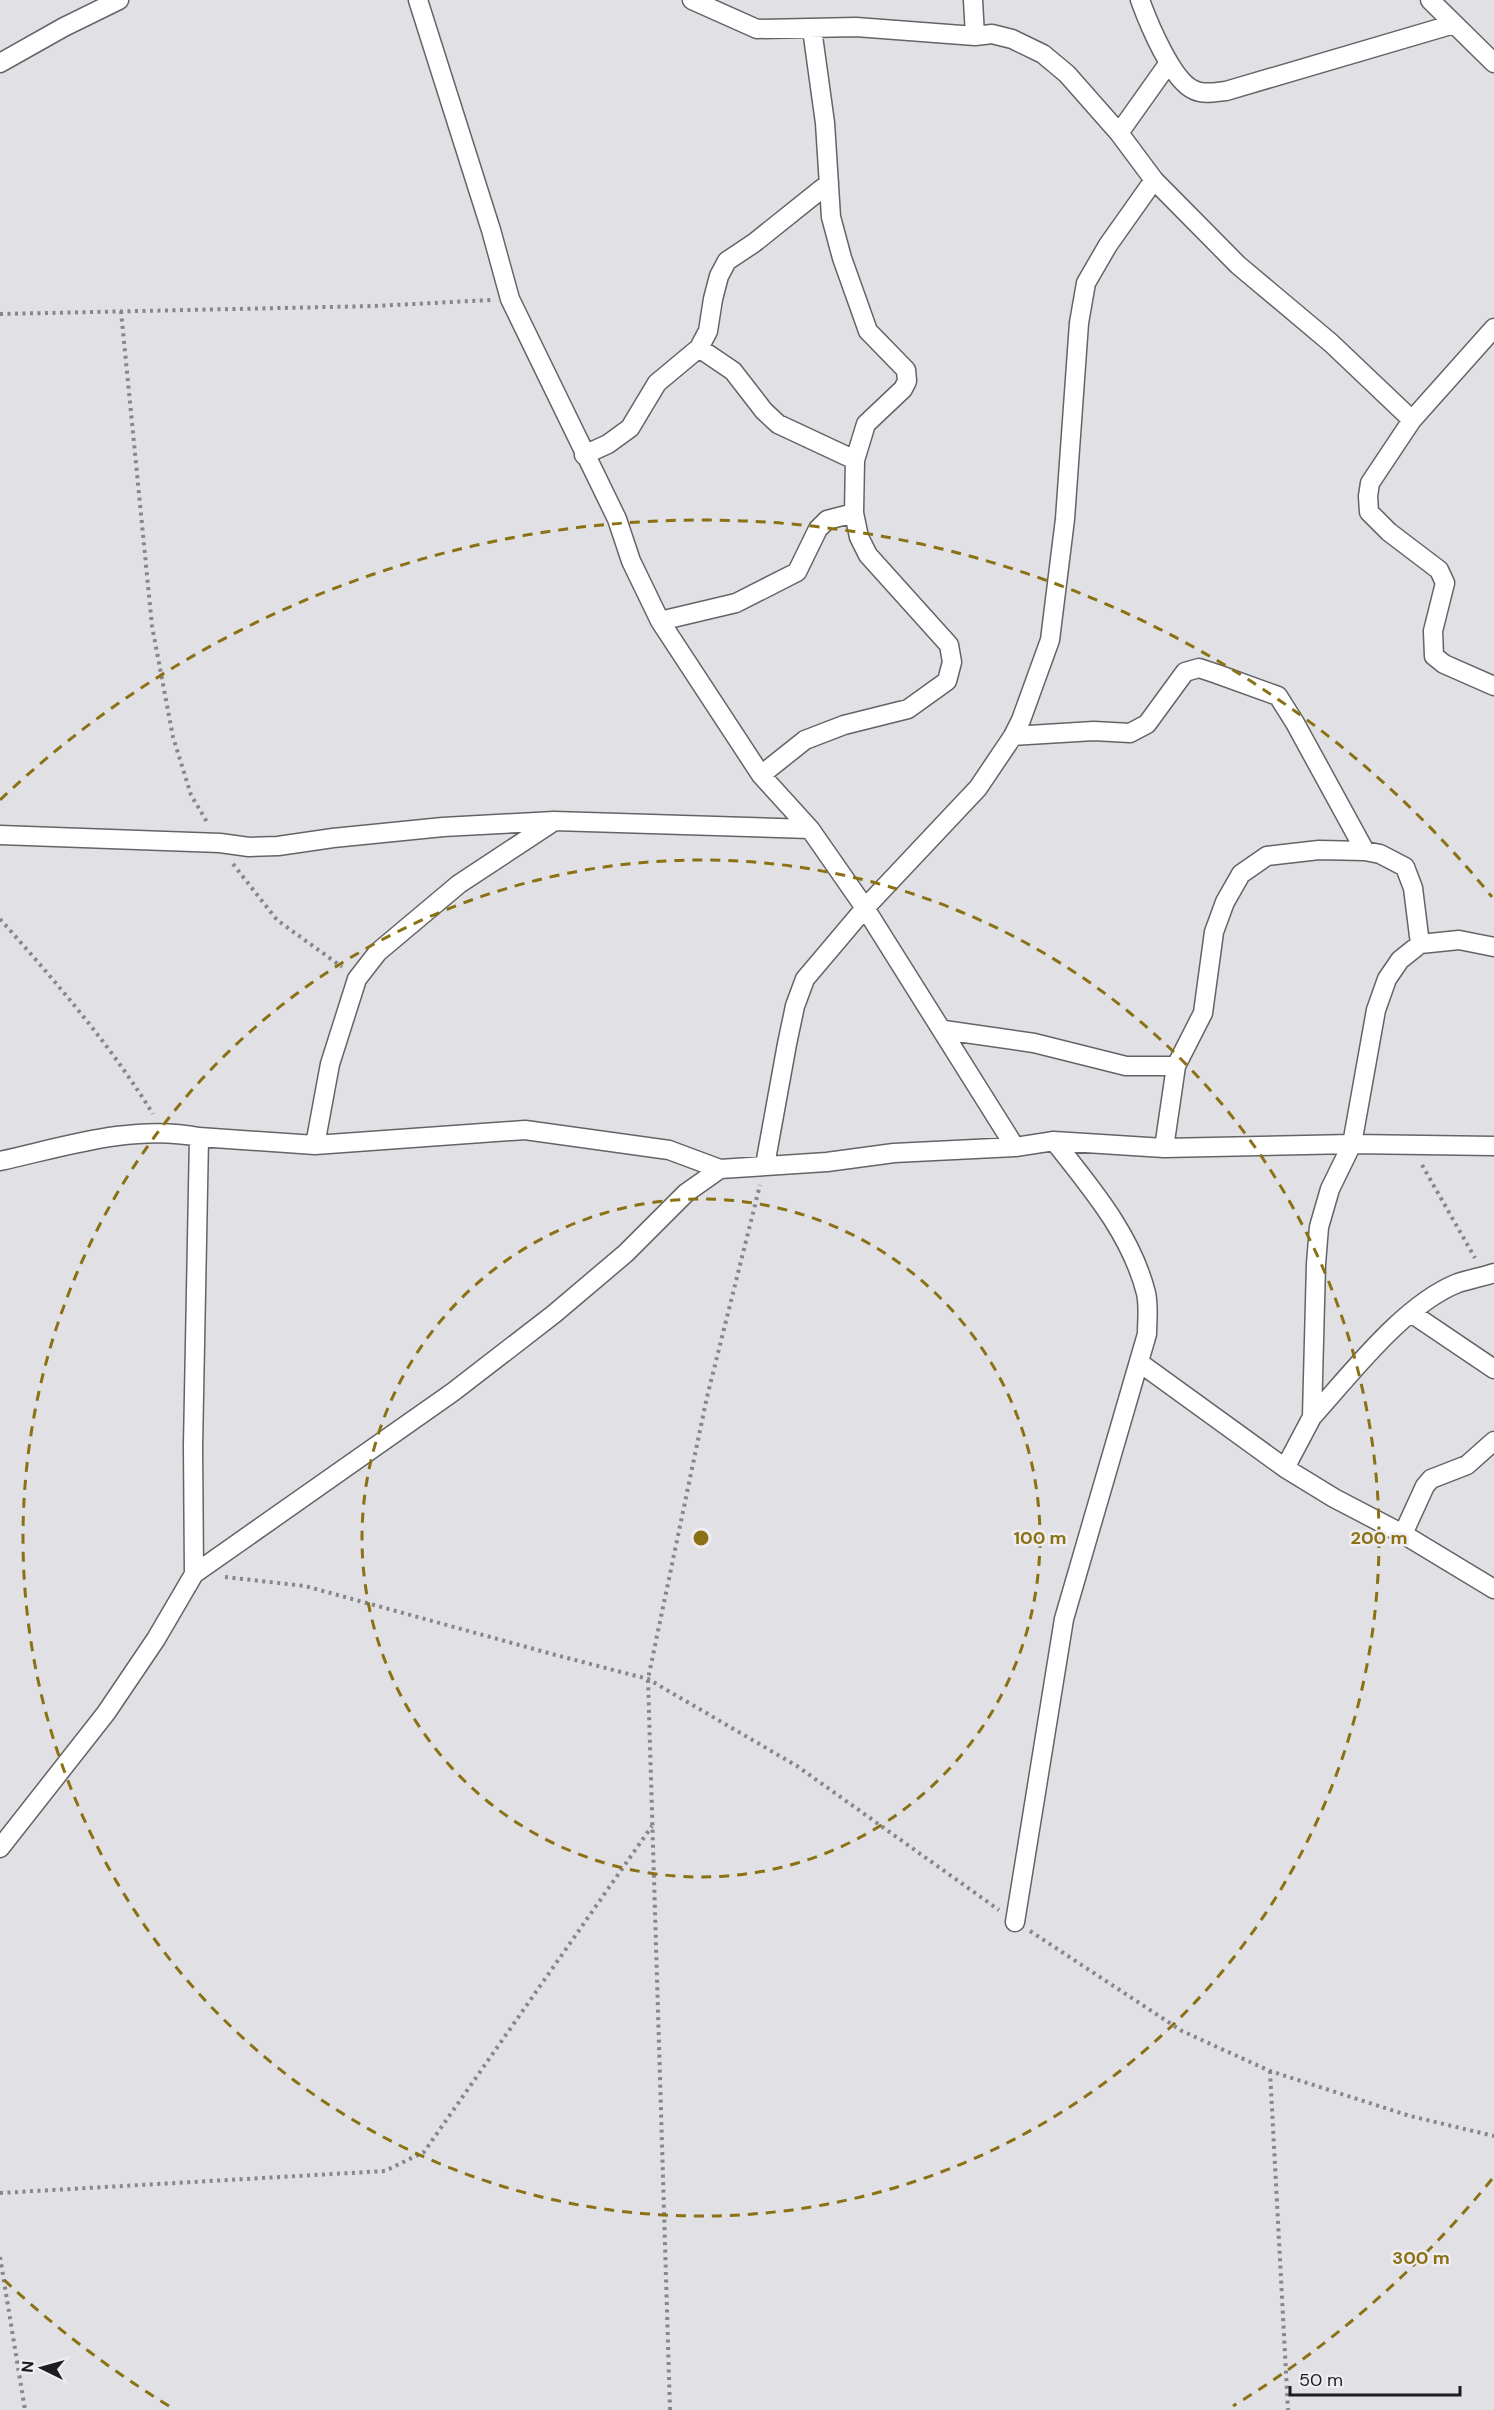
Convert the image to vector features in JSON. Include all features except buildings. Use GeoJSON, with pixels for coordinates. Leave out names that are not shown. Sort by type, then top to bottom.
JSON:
{"type":"FeatureCollection","features":[{"type":"Feature","properties":{"kind":"street"},"geometry":{"type":"LineString","coordinates":[[0,63],[64,27],[119,0]]}},
{"type":"Feature","properties":{"kind":"street"},"geometry":{"type":"LineString","coordinates":[[418,0],[491,230],[510,299],[617,519],[631,561],[660,621],[760,776],[810,830],[865,908],[944,1030],[995,1119],[1015,1147]]}},
{"type":"Feature","properties":{"kind":"street"},"geometry":{"type":"LineString","coordinates":[[692,0],[757,29],[856,27],[975,36],[992,34],[1012,39],[1043,54],[1067,74],[1119,132],[1154,180],[1238,266],[1331,343],[1412,420]]}},
{"type":"Feature","properties":{"kind":"street"},"geometry":{"type":"LineString","coordinates":[[973,0],[975,36]]}},
{"type":"Feature","properties":{"kind":"street"},"geometry":{"type":"LineString","coordinates":[[1140,0],[1168,64],[1192,90],[1208,93],[1226,91],[1454,24]]}},
{"type":"Feature","properties":{"kind":"street"},"geometry":{"type":"LineString","coordinates":[[1430,0],[1454,24],[1490,52]]}},
{"type":"Feature","properties":{"kind":"street"},"geometry":{"type":"LineString","coordinates":[[760,776],[806,740],[844,725],[908,709],[947,681],[952,662],[950,645],[868,555],[859,537],[854,513],[855,460],[866,424],[903,390],[907,381],[906,370],[868,331],[842,258],[831,217],[825,123],[812,29]]}},
{"type":"Feature","properties":{"kind":"street"},"geometry":{"type":"LineString","coordinates":[[1119,132],[1168,64]]}},
{"type":"Feature","properties":{"kind":"street"},"geometry":{"type":"LineString","coordinates":[[765,1165],[787,1044],[805,979],[865,908],[978,788],[1013,736],[1050,640],[1065,519],[1079,323],[1086,283],[1108,245],[1154,180]]}},
{"type":"Feature","properties":{"kind":"street"},"geometry":{"type":"LineString","coordinates":[[584,454],[608,444],[630,428],[657,383],[699,348],[708,331],[713,299],[727,261],[754,243],[829,183]]}},
{"type":"Feature","properties":{"kind":"street"},"geometry":{"type":"LineString","coordinates":[[1494,328],[1412,420],[1370,483],[1368,496],[1369,512],[1389,532],[1439,570],[1445,583],[1434,631],[1434,656],[1444,664],[1494,686]]}},
{"type":"Feature","properties":{"kind":"street"},"geometry":{"type":"LineString","coordinates":[[699,348],[733,371],[764,411],[778,424],[855,460]]}},
{"type":"Feature","properties":{"kind":"street"},"geometry":{"type":"LineString","coordinates":[[660,621],[736,603],[797,572],[818,530],[827,520],[854,513]]}},
{"type":"Feature","properties":{"kind":"street"},"geometry":{"type":"LineString","coordinates":[[1013,736],[1094,731],[1130,733],[1147,724],[1185,672],[1199,668],[1278,696],[1365,851]]}},
{"type":"Feature","properties":{"kind":"street"},"geometry":{"type":"LineString","coordinates":[[315,1145],[330,1064],[357,979],[378,952],[459,884],[554,821]]}},
{"type":"Feature","properties":{"kind":"street"},"geometry":{"type":"LineString","coordinates":[[0,836],[220,843],[249,847],[278,846],[443,827],[554,821],[810,830]]}},
{"type":"Feature","properties":{"kind":"street"},"geometry":{"type":"LineString","coordinates":[[1164,1148],[1176,1066],[1203,1013],[1214,932],[1225,902],[1241,874],[1267,856],[1319,850],[1365,851],[1385,857],[1405,867],[1413,888],[1420,944]]}},
{"type":"Feature","properties":{"kind":"street"},"geometry":{"type":"LineString","coordinates":[[1312,1417],[1319,1227],[1330,1189],[1352,1144],[1361,1082],[1376,1010],[1383,989],[1400,960],[1420,944],[1459,940],[1494,946]]}},
{"type":"Feature","properties":{"kind":"street"},"geometry":{"type":"LineString","coordinates":[[944,1030],[1034,1043],[1126,1066],[1176,1066]]}},
{"type":"Feature","properties":{"kind":"street"},"geometry":{"type":"LineString","coordinates":[[0,1161],[92,1141],[163,1131],[199,1137],[315,1145],[525,1130],[669,1150],[720,1169],[827,1162],[894,1153],[1015,1147],[1054,1141],[1164,1148],[1352,1144],[1494,1146]]}},
{"type":"Feature","properties":{"kind":"street"},"geometry":{"type":"LineString","coordinates":[[194,1574],[193,1446],[199,1137]]}},
{"type":"Feature","properties":{"kind":"street"},"geometry":{"type":"LineString","coordinates":[[1016,1922],[1064,1619],[1147,1334],[1147,1295],[1132,1253],[1106,1207],[1054,1141]]}},
{"type":"Feature","properties":{"kind":"street"},"geometry":{"type":"LineString","coordinates":[[0,1848],[106,1713],[156,1639],[194,1574],[462,1385],[554,1314],[626,1253],[686,1193],[720,1169]]}},
{"type":"Feature","properties":{"kind":"street"},"geometry":{"type":"LineString","coordinates":[[1285,1468],[1312,1417],[1370,1353],[1411,1313],[1458,1283],[1486,1276]]}},
{"type":"Feature","properties":{"kind":"street"},"geometry":{"type":"LineString","coordinates":[[1411,1313],[1494,1369]]}},
{"type":"Feature","properties":{"kind":"street"},"geometry":{"type":"LineString","coordinates":[[1140,1363],[1285,1468],[1334,1498],[1403,1534],[1494,1589]]}},
{"type":"Feature","properties":{"kind":"street"},"geometry":{"type":"LineString","coordinates":[[1403,1534],[1425,1486],[1431,1479],[1467,1465],[1494,1441]]}},
{"type":"Feature","properties":{"kind":"path"},"geometry":{"type":"LineString","coordinates":[[0,314],[375,306],[510,299]]}},
{"type":"Feature","properties":{"kind":"path"},"geometry":{"type":"LineString","coordinates":[[121,311],[152,626],[173,737],[191,795],[236,869],[256,891],[277,920],[357,979]]}},
{"type":"Feature","properties":{"kind":"path"},"geometry":{"type":"LineString","coordinates":[[0,919],[62,988],[126,1071],[163,1131]]}},
{"type":"Feature","properties":{"kind":"path"},"geometry":{"type":"LineString","coordinates":[[1408,1145],[1433,1182],[1486,1276]]}},
{"type":"Feature","properties":{"kind":"path"},"geometry":{"type":"LineString","coordinates":[[670,2410],[648,1678],[706,1397],[765,1165]]}},
{"type":"Feature","properties":{"kind":"path"},"geometry":{"type":"LineString","coordinates":[[194,1574],[305,1586],[648,1678],[797,1766],[1016,1922],[1182,2031],[1270,2071],[1410,2116],[1494,2136]]}},
{"type":"Feature","properties":{"kind":"path"},"geometry":{"type":"LineString","coordinates":[[0,2193],[385,2171],[424,2152],[653,1825]]}},
{"type":"Feature","properties":{"kind":"path"},"geometry":{"type":"LineString","coordinates":[[1270,2071],[1288,2410]]}},
{"type":"Feature","properties":{"kind":"path"},"geometry":{"type":"LineString","coordinates":[[0,2257],[25,2410]]}}]}
